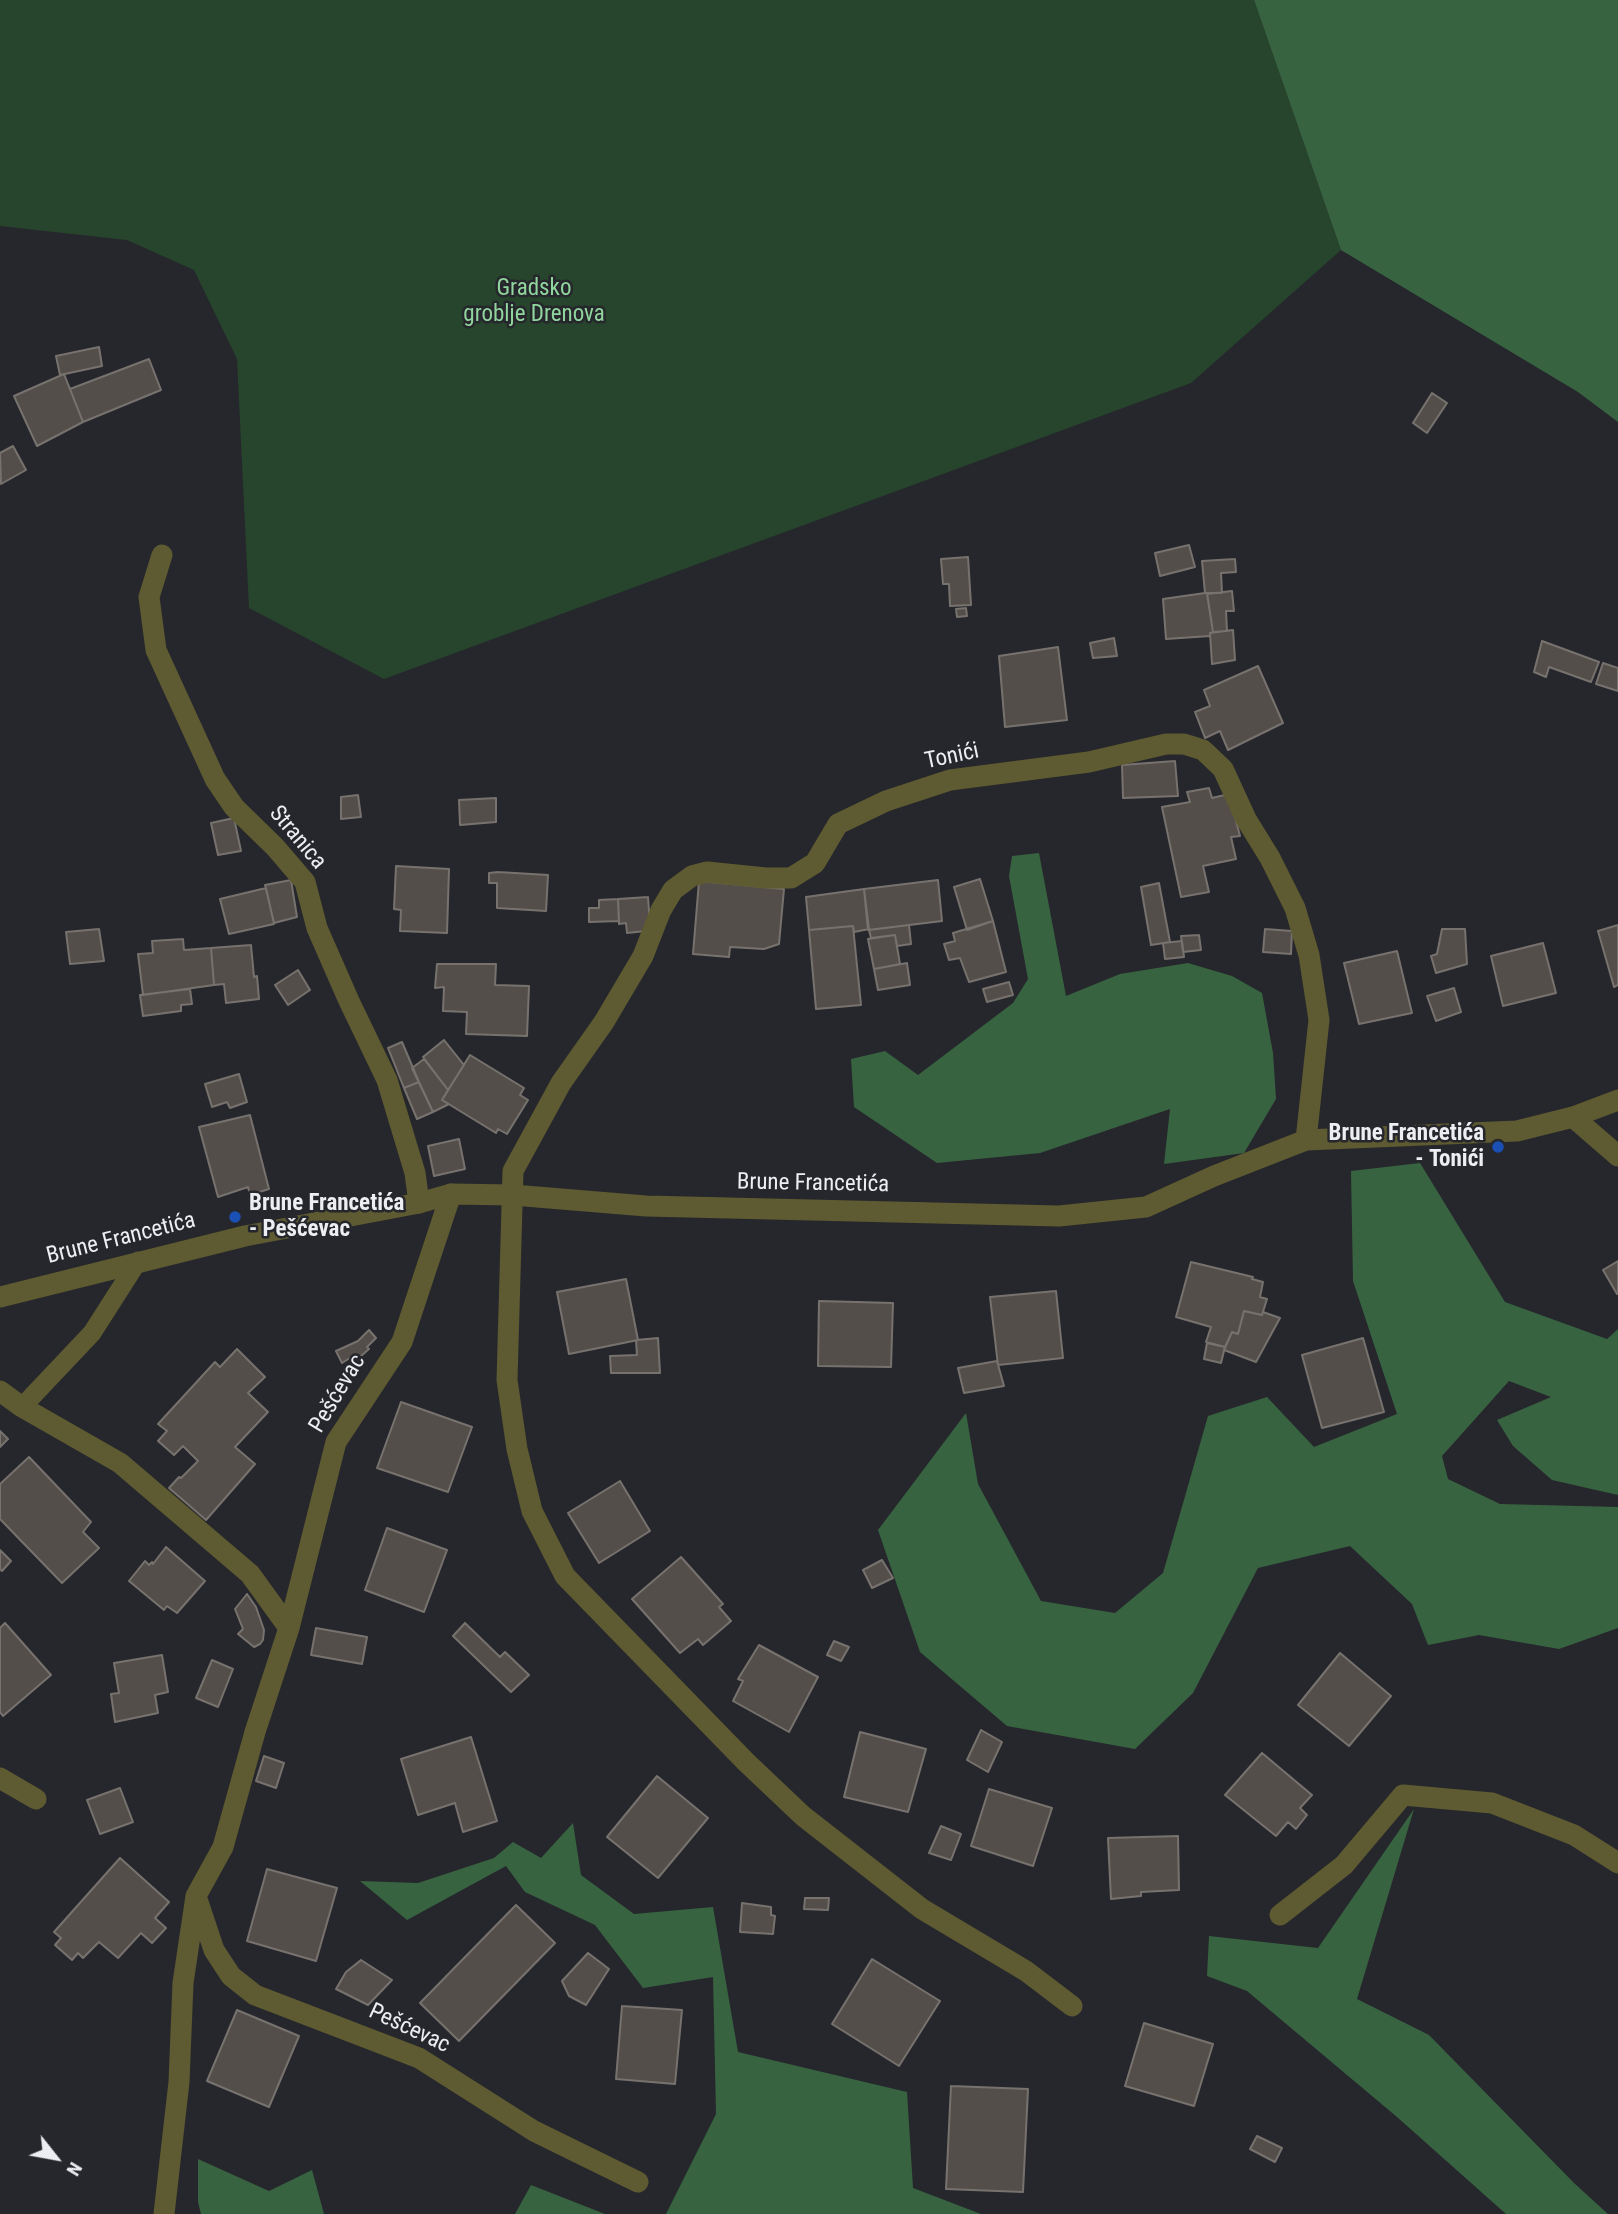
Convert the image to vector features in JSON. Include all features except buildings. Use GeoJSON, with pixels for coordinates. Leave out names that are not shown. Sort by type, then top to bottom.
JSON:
{"type":"FeatureCollection","features":[{"type":"Feature","properties":{"kind":"street","name":"Stranica"},"geometry":{"type":"LineString","coordinates":[[162,555],[149,597],[156,650],[215,779],[234,807],[275,847],[305,882],[317,928],[387,1080],[415,1172],[419,1203]]}},
{"type":"Feature","properties":{"kind":"street","name":"Tonići"},"geometry":{"type":"LineString","coordinates":[[1072,2006],[1026,1971],[922,1909],[803,1816],[746,1762],[565,1577],[532,1511],[517,1449],[507,1380],[513,1171],[561,1083],[604,1022],[643,956],[661,910],[673,890],[692,876],[708,872],[791,878],[815,863],[838,824],[886,801],[950,780],[1089,762],[1166,744],[1184,744],[1203,750],[1223,769],[1246,819],[1270,858],[1294,908],[1309,955],[1320,1020],[1306,1140]]}},
{"type":"Feature","properties":{"kind":"street","name":"Brune Francetića"},"geometry":{"type":"LineString","coordinates":[[0,1297],[244,1236],[419,1203],[451,1194],[513,1195],[660,1206],[1059,1216],[1146,1208],[1214,1176],[1306,1140],[1517,1131],[1573,1117],[1618,1100]]}},
{"type":"Feature","properties":{"kind":"street"},"geometry":{"type":"LineString","coordinates":[[1573,1117],[1618,1156]]}},
{"type":"Feature","properties":{"kind":"street","name":"Pešćevac"},"geometry":{"type":"LineString","coordinates":[[164,2214],[179,2082],[183,1983],[196,1896],[223,1847],[289,1628],[335,1442],[402,1342],[451,1194]]}},
{"type":"Feature","properties":{"kind":"street"},"geometry":{"type":"LineString","coordinates":[[0,1391],[22,1407],[120,1463],[250,1574],[289,1628]]}},
{"type":"Feature","properties":{"kind":"street"},"geometry":{"type":"LineString","coordinates":[[0,1778],[36,1799]]}},
{"type":"Feature","properties":{"kind":"street"},"geometry":{"type":"LineString","coordinates":[[1280,1915],[1344,1865],[1403,1795],[1492,1803],[1574,1836],[1618,1863]]}},
{"type":"Feature","properties":{"kind":"street","name":"Pešćevac"},"geometry":{"type":"LineString","coordinates":[[196,1896],[214,1950],[231,1976],[255,1995],[418,2058],[534,2131],[638,2182]]}},
{"type":"Feature","properties":{"kind":"lane"},"geometry":{"type":"LineString","coordinates":[[22,1407],[92,1333],[138,1261]]}},
{"type":"Feature","properties":{"kind":"green space","name":"Gradsko groblje Drenova"},"geometry":{"type":"Polygon","coordinates":[[[0,0],[1254,0],[1341,250],[1191,383],[384,679],[249,608],[237,359],[194,270],[127,240],[0,226],[0,0]]]}},
{"type":"Feature","properties":{"kind":"green space"},"geometry":{"type":"Polygon","coordinates":[[[1254,0],[1618,0],[1618,422],[1578,392],[1341,250],[1254,0]]]}},
{"type":"Feature","properties":{"kind":"green space"},"geometry":{"type":"Polygon","coordinates":[[[1039,853],[1066,996],[1120,974],[1188,963],[1232,976],[1262,993],[1273,1053],[1276,1099],[1244,1153],[1164,1164],[1170,1109],[1040,1153],[937,1163],[854,1107],[851,1059],[885,1051],[918,1075],[1013,1003],[1028,979],[1009,876],[1012,856],[1039,853]]]}},
{"type":"Feature","properties":{"kind":"green space"},"geometry":{"type":"Polygon","coordinates":[[[1420,1163],[1505,1302],[1607,1339],[1618,1329],[1618,1495],[1552,1480],[1513,1446],[1497,1420],[1551,1397],[1509,1381],[1442,1456],[1448,1479],[1500,1504],[1618,1507],[1618,1628],[1559,1649],[1479,1635],[1428,1645],[1412,1604],[1350,1546],[1258,1568],[1193,1693],[1135,1749],[1007,1726],[920,1652],[878,1530],[966,1413],[978,1484],[1041,1601],[1115,1613],[1163,1573],[1208,1416],[1267,1397],[1314,1447],[1397,1414],[1353,1281],[1351,1171],[1420,1163]]]}},
{"type":"Feature","properties":{"kind":"green space"},"geometry":{"type":"Polygon","coordinates":[[[1414,1809],[1357,1999],[1429,2035],[1574,2183],[1608,2214],[1506,2214],[1397,2117],[1247,1991],[1207,1976],[1209,1936],[1318,1948],[1414,1809]]]}},
{"type":"Feature","properties":{"kind":"green space"},"geometry":{"type":"Polygon","coordinates":[[[573,1823],[581,1875],[634,1914],[713,1907],[738,2052],[907,2092],[913,2188],[981,2214],[666,2214],[716,2114],[713,1977],[643,1988],[595,1925],[525,1892],[506,1866],[407,1920],[360,1881],[418,1883],[494,1858],[513,1842],[541,1858],[573,1823]]]}},
{"type":"Feature","properties":{"kind":"green space"},"geometry":{"type":"Polygon","coordinates":[[[198,2159],[269,2191],[312,2170],[324,2214],[201,2214],[198,2202],[198,2159]]]}},
{"type":"Feature","properties":{"kind":"green space"},"geometry":{"type":"Polygon","coordinates":[[[531,2185],[605,2214],[515,2214],[531,2185]]]}},
{"type":"Feature","properties":{"kind":"place","name":"Brune Francetića - Tonići"},"geometry":{"type":"Point","coordinates":[1498,1147]}},
{"type":"Feature","properties":{"kind":"place","name":"Brune Francetića - Pešćevac"},"geometry":{"type":"Point","coordinates":[235,1217]}}]}
